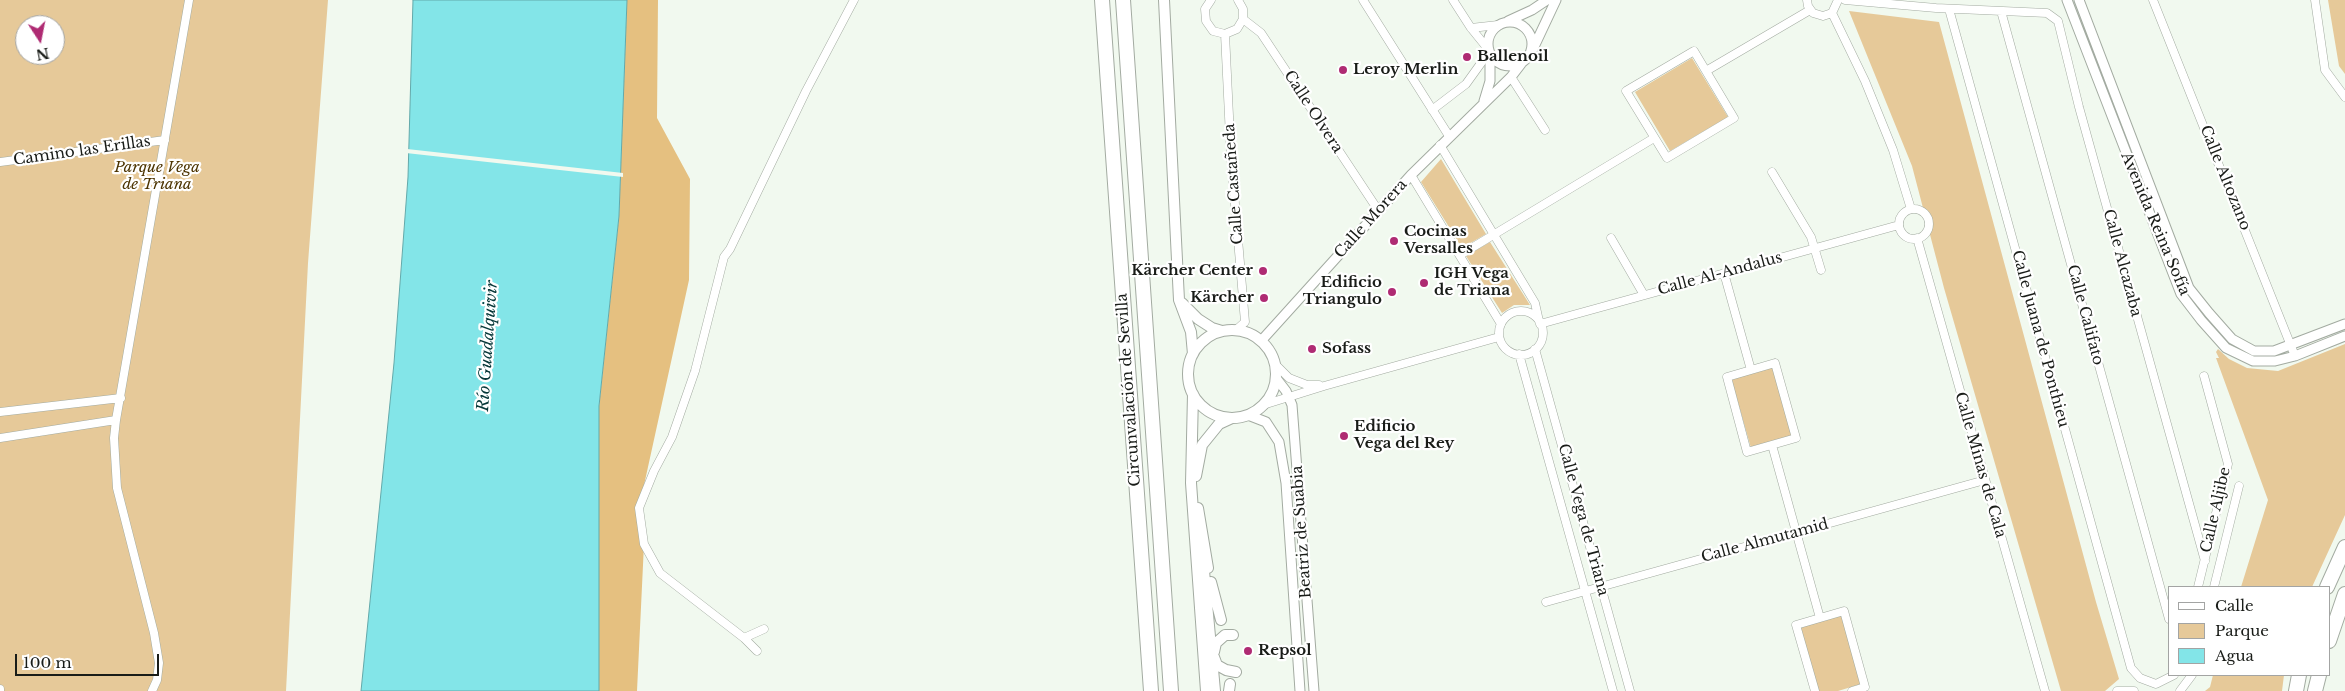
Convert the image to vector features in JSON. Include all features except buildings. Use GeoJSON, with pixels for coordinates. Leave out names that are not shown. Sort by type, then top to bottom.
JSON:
{"type":"FeatureCollection","features":[{"type":"Feature","properties":{"kind":"highway","name":"Circunvalación de Sevilla"},"geometry":{"type":"LineString","coordinates":[[1123,0],[1171,691]]}},
{"type":"Feature","properties":{"kind":"highway","name":"Circunvalación de Sevilla"},"geometry":{"type":"LineString","coordinates":[[1101,4],[1151,691]]}},
{"type":"Feature","properties":{"kind":"highway"},"geometry":{"type":"LineString","coordinates":[[2326,586],[2345,547]]}},
{"type":"Feature","properties":{"kind":"highway"},"geometry":{"type":"LineString","coordinates":[[2330,638],[2345,594]]}},
{"type":"Feature","properties":{"kind":"highway"},"geometry":{"type":"LineString","coordinates":[[2296,691],[2299,676]]}},
{"type":"Feature","properties":{"kind":"highway"},"geometry":{"type":"LineString","coordinates":[[2315,691],[2319,676]]}},
{"type":"Feature","properties":{"kind":"main road"},"geometry":{"type":"LineString","coordinates":[[1164,0],[1179,300],[1191,332],[1192,354],[1188,370],[1189,386],[1192,394],[1191,483],[1206,691]]}},
{"type":"Feature","properties":{"kind":"main road"},"geometry":{"type":"LineString","coordinates":[[1179,300],[1198,319],[1212,328],[1222,331],[1236,330],[1250,333],[1270,351],[1275,364],[1276,378],[1272,393],[1263,405],[1248,415],[1232,418],[1219,424],[1202,445],[1195,480],[1213,654],[1215,691]]}},
{"type":"Feature","properties":{"kind":"main road"},"geometry":{"type":"LineString","coordinates":[[1192,354],[1202,341],[1222,331]]}},
{"type":"Feature","properties":{"kind":"main road"},"geometry":{"type":"LineString","coordinates":[[1192,394],[1209,412],[1232,418]]}},
{"type":"Feature","properties":{"kind":"main road"},"geometry":{"type":"LineString","coordinates":[[1198,505],[1210,581],[1220,620]]}},
{"type":"Feature","properties":{"kind":"main road"},"geometry":{"type":"LineString","coordinates":[[1199,598],[1208,640],[1217,665],[1226,670],[1236,672]]}},
{"type":"Feature","properties":{"kind":"main road"},"geometry":{"type":"LineString","coordinates":[[1210,691],[1209,665],[1216,643],[1224,635],[1233,635]]}},
{"type":"Feature","properties":{"kind":"street"},"geometry":{"type":"LineString","coordinates":[[152,691],[157,680],[159,663],[154,632],[118,488],[114,438],[189,0]]}},
{"type":"Feature","properties":{"kind":"street"},"geometry":{"type":"LineString","coordinates":[[758,651],[660,573],[644,544],[638,508],[654,471],[672,437],[695,372],[724,256],[730,249],[806,91],[854,0]]}},
{"type":"Feature","properties":{"kind":"street"},"geometry":{"type":"LineString","coordinates":[[1211,0],[1205,9],[1206,21],[1213,30],[1225,34],[1237,29],[1243,19],[1242,1]]}},
{"type":"Feature","properties":{"kind":"street"},"geometry":{"type":"LineString","coordinates":[[1363,0],[1449,136]]}},
{"type":"Feature","properties":{"kind":"street"},"geometry":{"type":"LineString","coordinates":[[1453,0],[1489,52],[1503,65],[1521,64],[1531,53],[1556,0]]}},
{"type":"Feature","properties":{"kind":"street"},"geometry":{"type":"LineString","coordinates":[[1532,0],[1532,10]]}},
{"type":"Feature","properties":{"kind":"street"},"geometry":{"type":"LineString","coordinates":[[1484,101],[1490,81],[1489,52],[1491,33],[1500,24],[1532,10],[1548,0]]}},
{"type":"Feature","properties":{"kind":"street"},"geometry":{"type":"LineString","coordinates":[[1807,0],[1813,14],[1823,16],[1832,13],[1838,0]]}},
{"type":"Feature","properties":{"kind":"street","name":"Calle Alcazaba"},"geometry":{"type":"LineString","coordinates":[[1846,0],[1949,9],[2047,13],[2054,16],[2058,21],[2082,117],[2205,561]]}},
{"type":"Feature","properties":{"kind":"street","name":"Avenida Reina Sofía"},"geometry":{"type":"LineString","coordinates":[[2067,0],[2181,294],[2226,348],[2253,361],[2275,360],[2295,356],[2345,336]]}},
{"type":"Feature","properties":{"kind":"street","name":"Avenida Reina Sofía"},"geometry":{"type":"LineString","coordinates":[[2079,0],[2189,288],[2232,339],[2254,350],[2274,351],[2345,324]]}},
{"type":"Feature","properties":{"kind":"street","name":"Calle Altozano"},"geometry":{"type":"LineString","coordinates":[[2153,0],[2295,356]]}},
{"type":"Feature","properties":{"kind":"street"},"geometry":{"type":"LineString","coordinates":[[2315,0],[2325,70],[2345,97]]}},
{"type":"Feature","properties":{"kind":"street","name":"Calle Juana de Ponthieu"},"geometry":{"type":"LineString","coordinates":[[1949,9],[2131,668],[2140,678],[2156,684],[2172,676]]}},
{"type":"Feature","properties":{"kind":"street"},"geometry":{"type":"LineString","coordinates":[[1706,72],[1810,10]]}},
{"type":"Feature","properties":{"kind":"street","name":"Calle Califato"},"geometry":{"type":"LineString","coordinates":[[2001,11],[2168,615]]}},
{"type":"Feature","properties":{"kind":"street"},"geometry":{"type":"LineString","coordinates":[[1832,13],[1865,81],[1893,150],[1911,209]]}},
{"type":"Feature","properties":{"kind":"street","name":"Calle Olvera"},"geometry":{"type":"LineString","coordinates":[[1243,19],[1261,33],[1378,210]]}},
{"type":"Feature","properties":{"kind":"street"},"geometry":{"type":"LineString","coordinates":[[1471,28],[1518,23],[1528,30],[1532,41],[1531,53]]}},
{"type":"Feature","properties":{"kind":"street","name":"Calle Castañeda"},"geometry":{"type":"LineString","coordinates":[[1225,34],[1232,157],[1245,322],[1236,330]]}},
{"type":"Feature","properties":{"kind":"street"},"geometry":{"type":"LineString","coordinates":[[1694,51],[1706,72],[1734,118],[1667,158],[1626,91],[1694,51]]}},
{"type":"Feature","properties":{"kind":"street"},"geometry":{"type":"LineString","coordinates":[[1432,110],[1466,84],[1489,52]]}},
{"type":"Feature","properties":{"kind":"street","name":"Calle Morera"},"geometry":{"type":"LineString","coordinates":[[1261,341],[1378,210],[1521,64]]}},
{"type":"Feature","properties":{"kind":"street"},"geometry":{"type":"LineString","coordinates":[[1511,76],[1545,130]]}},
{"type":"Feature","properties":{"kind":"street"},"geometry":{"type":"LineString","coordinates":[[1460,255],[1654,138]]}},
{"type":"Feature","properties":{"kind":"street","name":"Camino las Erillas"},"geometry":{"type":"LineString","coordinates":[[0,162],[165,140]]}},
{"type":"Feature","properties":{"kind":"street"},"geometry":{"type":"LineString","coordinates":[[1440,145],[1534,303],[1540,322],[1542,337],[1535,349],[1519,354],[1507,349],[1499,337],[1501,324],[1509,314],[1521,311],[1533,315],[1540,322]]}},
{"type":"Feature","properties":{"kind":"street"},"geometry":{"type":"LineString","coordinates":[[1772,172],[1808,233],[1815,248],[1821,270]]}},
{"type":"Feature","properties":{"kind":"street"},"geometry":{"type":"LineString","coordinates":[[1411,175],[1501,324]]}},
{"type":"Feature","properties":{"kind":"street"},"geometry":{"type":"LineString","coordinates":[[1911,209],[1920,210],[1928,221],[1927,230],[1917,238],[1905,235],[1899,225],[1901,216],[1911,209]]}},
{"type":"Feature","properties":{"kind":"street","name":"Calle Al-Andalus"},"geometry":{"type":"LineString","coordinates":[[1540,322],[1899,225]]}},
{"type":"Feature","properties":{"kind":"street"},"geometry":{"type":"LineString","coordinates":[[1611,238],[1644,295]]}},
{"type":"Feature","properties":{"kind":"street","name":"Calle Minas de Cala"},"geometry":{"type":"LineString","coordinates":[[1917,238],[2045,691]]}},
{"type":"Feature","properties":{"kind":"street"},"geometry":{"type":"LineString","coordinates":[[1724,273],[1751,370]]}},
{"type":"Feature","properties":{"kind":"street"},"geometry":{"type":"LineString","coordinates":[[1263,405],[1499,337]]}},
{"type":"Feature","properties":{"kind":"street","name":"Calle Vega de Triana"},"geometry":{"type":"LineString","coordinates":[[1535,349],[1630,691]]}},
{"type":"Feature","properties":{"kind":"street","name":"Calle Vega de Triana"},"geometry":{"type":"LineString","coordinates":[[1519,354],[1613,691]]}},
{"type":"Feature","properties":{"kind":"street"},"geometry":{"type":"LineString","coordinates":[[1775,363],[1796,438],[1747,452],[1727,377],[1751,370],[1775,363]]}},
{"type":"Feature","properties":{"kind":"street"},"geometry":{"type":"LineString","coordinates":[[1275,364],[1289,378],[1307,385],[1324,386]]}},
{"type":"Feature","properties":{"kind":"street","name":"Calle Aljibe"},"geometry":{"type":"LineString","coordinates":[[2198,586],[2228,464],[2204,376]]}},
{"type":"Feature","properties":{"kind":"street","name":"Beatriz de Suabia"},"geometry":{"type":"LineString","coordinates":[[1276,378],[1292,405],[1314,691]]}},
{"type":"Feature","properties":{"kind":"street"},"geometry":{"type":"LineString","coordinates":[[0,412],[121,398]]}},
{"type":"Feature","properties":{"kind":"street","name":"Beatriz de Suabia"},"geometry":{"type":"LineString","coordinates":[[1248,415],[1266,422],[1279,442],[1286,483],[1300,691]]}},
{"type":"Feature","properties":{"kind":"street"},"geometry":{"type":"LineString","coordinates":[[0,438],[116,420]]}},
{"type":"Feature","properties":{"kind":"street"},"geometry":{"type":"LineString","coordinates":[[1772,445],[1820,618]]}},
{"type":"Feature","properties":{"kind":"street","name":"Calle Almutamid"},"geometry":{"type":"LineString","coordinates":[[1546,602],[1985,480]]}},
{"type":"Feature","properties":{"kind":"street"},"geometry":{"type":"LineString","coordinates":[[2214,586],[2239,486]]}},
{"type":"Feature","properties":{"kind":"street"},"geometry":{"type":"LineString","coordinates":[[1815,691],[1796,625],[1844,612],[1865,687],[1852,691]]}},
{"type":"Feature","properties":{"kind":"street"},"geometry":{"type":"LineString","coordinates":[[744,638],[764,629]]}},
{"type":"Feature","properties":{"kind":"street"},"geometry":{"type":"LineString","coordinates":[[2180,691],[2191,676]]}},
{"type":"Feature","properties":{"kind":"street"},"geometry":{"type":"LineString","coordinates":[[2117,691],[2134,691]]}},
{"type":"Feature","properties":{"kind":"green space","name":"Parque Vega de Triana"},"geometry":{"type":"Polygon","coordinates":[[[0,0],[328,0],[308,263],[286,691],[0,691],[0,0]]]}},
{"type":"Feature","properties":{"kind":"green space"},"geometry":{"type":"Polygon","coordinates":[[[2328,0],[2345,0],[2345,74],[2339,66],[2328,0]]]}},
{"type":"Feature","properties":{"kind":"green space"},"geometry":{"type":"Polygon","coordinates":[[[1849,11],[1939,22],[2096,602],[2119,679],[2105,691],[2061,691],[1944,288],[1912,166],[1849,11]]]}},
{"type":"Feature","properties":{"kind":"green space"},"geometry":{"type":"Polygon","coordinates":[[[1692,58],[1728,117],[1670,151],[1635,92],[1692,58]]]}},
{"type":"Feature","properties":{"kind":"green space"},"geometry":{"type":"Polygon","coordinates":[[[1441,159],[1486,234],[1462,248],[1421,182],[1441,159]]]}},
{"type":"Feature","properties":{"kind":"green space"},"geometry":{"type":"Polygon","coordinates":[[[1490,242],[1530,305],[1514,305],[1502,313],[1466,256],[1490,242]]]}},
{"type":"Feature","properties":{"kind":"green space"},"geometry":{"type":"Polygon","coordinates":[[[2345,344],[2345,515],[2312,586],[2241,586],[2268,500],[2216,358],[2219,358],[2216,352],[2218,349],[2229,359],[2247,368],[2278,371],[2345,344]]]}},
{"type":"Feature","properties":{"kind":"green space"},"geometry":{"type":"Polygon","coordinates":[[[1772,366],[1792,436],[1751,448],[1731,378],[1772,366]]]}},
{"type":"Feature","properties":{"kind":"green space"},"geometry":{"type":"Polygon","coordinates":[[[1841,615],[1861,684],[1838,691],[1818,691],[1800,627],[1841,615]]]}},
{"type":"Feature","properties":{"kind":"green space"},"geometry":{"type":"Polygon","coordinates":[[[2213,676],[2284,676],[2282,691],[2205,691],[2210,687],[2213,676]]]}},
{"type":"Feature","properties":{"kind":"shaded area"},"geometry":{"type":"Polygon","coordinates":[[[627,0],[658,0],[657,118],[690,179],[689,280],[639,508],[644,544],[637,691],[599,691],[599,406],[619,216],[627,0]]]}},
{"type":"Feature","properties":{"kind":"water","name":"Río Guadalquivir"},"geometry":{"type":"Polygon","coordinates":[[[413,0],[627,0],[619,216],[599,406],[599,691],[361,691],[394,363],[408,177],[413,0]]]}},
{"type":"Feature","properties":{"kind":"pier"},"geometry":{"type":"Polygon","coordinates":[[[407,149],[623,173],[623,177],[406,153],[407,149]]]}},
{"type":"Feature","properties":{"kind":"place","name":"Ballenoil"},"geometry":{"type":"Point","coordinates":[1467,57]}},
{"type":"Feature","properties":{"kind":"place","name":"Leroy Merlin"},"geometry":{"type":"Point","coordinates":[1343,70]}},
{"type":"Feature","properties":{"kind":"place","name":"Cocinas Versalles"},"geometry":{"type":"Point","coordinates":[1394,241]}},
{"type":"Feature","properties":{"kind":"place","name":"Kärcher Center"},"geometry":{"type":"Point","coordinates":[1263,271]}},
{"type":"Feature","properties":{"kind":"place","name":"IGH Vega de Triana"},"geometry":{"type":"Point","coordinates":[1424,283]}},
{"type":"Feature","properties":{"kind":"place","name":"Edificio Triangulo"},"geometry":{"type":"Point","coordinates":[1392,292]}},
{"type":"Feature","properties":{"kind":"place","name":"Kärcher"},"geometry":{"type":"Point","coordinates":[1264,298]}},
{"type":"Feature","properties":{"kind":"place","name":"Sofass"},"geometry":{"type":"Point","coordinates":[1312,349]}},
{"type":"Feature","properties":{"kind":"place","name":"Edificio Vega del Rey"},"geometry":{"type":"Point","coordinates":[1344,436]}},
{"type":"Feature","properties":{"kind":"place","name":"Repsol"},"geometry":{"type":"Point","coordinates":[1248,651]}}]}
